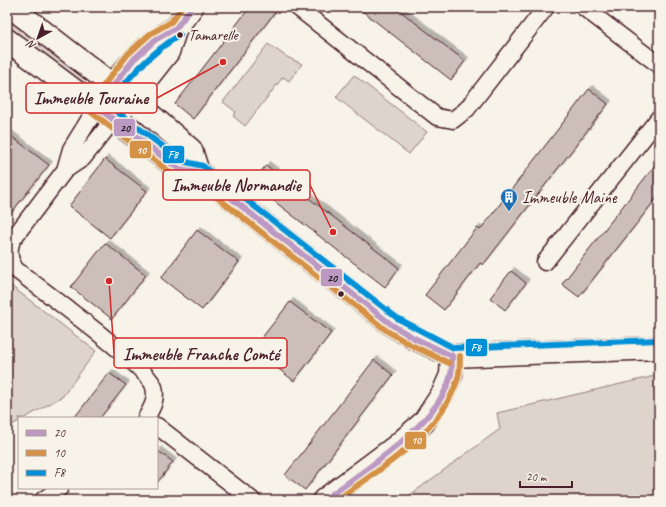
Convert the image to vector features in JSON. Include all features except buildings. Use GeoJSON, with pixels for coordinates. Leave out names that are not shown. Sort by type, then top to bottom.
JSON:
{"type":"FeatureCollection","features":[{"type":"Feature","properties":{"kind":"street"},"geometry":{"type":"LineString","coordinates":[[11,7],[132,99],[191,150],[198,172]]}},
{"type":"Feature","properties":{"kind":"street"},"geometry":{"type":"LineString","coordinates":[[147,417],[154,405],[155,395],[154,386],[150,379],[125,354],[15,269],[10,261],[9,248],[12,240],[65,170],[71,149],[106,113],[132,99],[168,52],[176,28],[192,7]]}},
{"type":"Feature","properties":{"kind":"street"},"geometry":{"type":"LineString","coordinates":[[297,7],[438,117],[453,120],[467,109],[546,7]]}},
{"type":"Feature","properties":{"kind":"street"},"geometry":{"type":"LineString","coordinates":[[583,7],[659,65]]}},
{"type":"Feature","properties":{"kind":"street"},"geometry":{"type":"LineString","coordinates":[[106,113],[113,85],[127,67],[155,40],[176,28]]}},
{"type":"Feature","properties":{"kind":"street"},"geometry":{"type":"LineString","coordinates":[[7,40],[179,169],[198,172],[392,325],[414,338],[452,356],[659,348]]}},
{"type":"Feature","properties":{"kind":"street"},"geometry":{"type":"LineString","coordinates":[[545,262],[659,118]]}},
{"type":"Feature","properties":{"kind":"street"},"geometry":{"type":"LineString","coordinates":[[324,500],[395,447],[424,422],[443,393],[451,375],[452,356]]}},
{"type":"Feature","properties":{"kind":"street"},"geometry":{"type":"LineString","coordinates":[[158,427],[252,500]]}},
{"type":"Feature","properties":{"kind":"shaded area"},"geometry":{"type":"Polygon","coordinates":[[[7,15],[89,78],[82,86],[7,28],[7,15]]]}},
{"type":"Feature","properties":{"kind":"shaded area"},"geometry":{"type":"Polygon","coordinates":[[[268,44],[287,57],[302,64],[289,81],[283,77],[245,126],[233,116],[236,112],[223,102],[268,44]]]}},
{"type":"Feature","properties":{"kind":"shaded area"},"geometry":{"type":"Polygon","coordinates":[[[354,75],[427,132],[409,154],[336,97],[354,75]]]}},
{"type":"Feature","properties":{"kind":"shaded area"},"geometry":{"type":"Polygon","coordinates":[[[11,286],[96,351],[63,396],[27,417],[18,417],[18,422],[7,428],[7,291],[11,286]]]}},
{"type":"Feature","properties":{"kind":"shaded area"},"geometry":{"type":"Polygon","coordinates":[[[659,375],[659,500],[403,500],[500,429],[497,413],[659,375]]]}},
{"type":"Feature","properties":{"kind":"transit line","name":"10"},"geometry":{"type":"LineString","coordinates":[[182,7],[171,22],[150,34],[128,54],[90,103],[91,112],[175,176],[195,180],[387,331],[411,345],[449,363]]}},
{"type":"Feature","properties":{"kind":"transit line","name":"20"},"geometry":{"type":"LineString","coordinates":[[192,7],[176,28],[155,40],[134,59],[97,107],[179,169],[198,172],[392,325],[414,338],[452,356]]}},
{"type":"Feature","properties":{"kind":"transit line","name":"F8"},"geometry":{"type":"LineString","coordinates":[[180,35],[169,42],[141,66],[108,105],[182,161],[203,166],[397,318],[454,348],[659,340]]}},
{"type":"Feature","properties":{"kind":"transit line","name":"20"},"geometry":{"type":"LineString","coordinates":[[324,500],[378,461],[416,428],[432,410],[444,392],[451,374],[452,356]]}},
{"type":"Feature","properties":{"kind":"transit line","name":"10"},"geometry":{"type":"LineString","coordinates":[[337,500],[391,462],[424,433],[450,398],[460,370],[460,356]]}},
{"type":"Feature","properties":{"kind":"place","name":"Tamarelle"},"geometry":{"type":"Point","coordinates":[180,35]}},
{"type":"Feature","properties":{"kind":"place","name":"Immeuble Touraine"},"geometry":{"type":"Point","coordinates":[223,62]}},
{"type":"Feature","properties":{"kind":"place","name":"Immeuble Maine"},"geometry":{"type":"Point","coordinates":[509,212]}},
{"type":"Feature","properties":{"kind":"place","name":"Immeuble Normandie"},"geometry":{"type":"Point","coordinates":[333,232]}},
{"type":"Feature","properties":{"kind":"place","name":"Immeuble Franche Comté"},"geometry":{"type":"Point","coordinates":[109,281]}}]}
